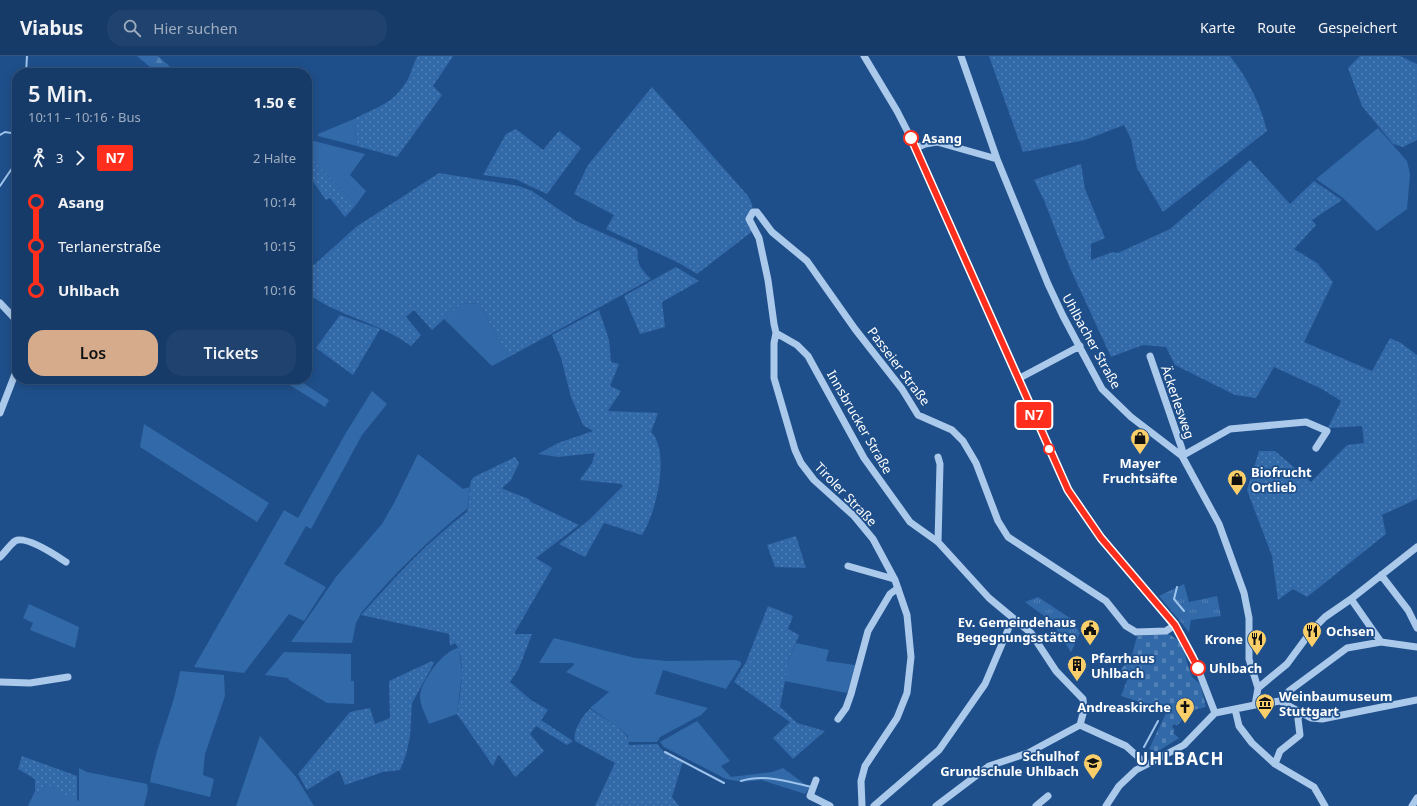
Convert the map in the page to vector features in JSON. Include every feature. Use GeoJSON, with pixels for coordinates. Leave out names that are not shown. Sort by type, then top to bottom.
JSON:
{"type":"FeatureCollection","features":[{"type":"Feature","properties":{"kind":"street"},"geometry":{"type":"LineString","coordinates":[[864,56],[897,111],[916,148],[1068,490],[1079,508],[1106,544],[1175,625],[1193,656],[1215,713]]}},
{"type":"Feature","properties":{"kind":"street","name":"Uhlbacher Straße"},"geometry":{"type":"LineString","coordinates":[[961,56],[997,159],[1048,284],[1102,389],[1112,401],[1182,456],[1219,524],[1244,594],[1248,618],[1249,659],[1258,688]]}},
{"type":"Feature","properties":{"kind":"street"},"geometry":{"type":"LineString","coordinates":[[916,148],[925,144],[937,142],[997,159]]}},
{"type":"Feature","properties":{"kind":"street","name":"Passeier Straße"},"geometry":{"type":"LineString","coordinates":[[774,378],[774,343],[776,333],[771,295],[763,254],[758,236],[749,219],[753,212],[757,212],[774,233],[792,246],[807,261],[855,329],[902,389],[918,415],[952,430],[963,441],[976,464],[998,521],[1008,537],[1106,601],[1126,626],[1136,632],[1166,631],[1175,625]]}},
{"type":"Feature","properties":{"kind":"street"},"geometry":{"type":"LineString","coordinates":[[0,303],[12,315]]}},
{"type":"Feature","properties":{"kind":"street","name":"Innsbrucker Straße"},"geometry":{"type":"LineString","coordinates":[[776,333],[796,344],[808,356],[864,458],[910,522],[938,542],[989,598],[1009,613],[1014,620],[1031,633],[1056,671],[1083,699],[1084,710],[1080,725]]}},
{"type":"Feature","properties":{"kind":"street"},"geometry":{"type":"LineString","coordinates":[[1018,379],[1080,346]]}},
{"type":"Feature","properties":{"kind":"street","name":"Äckerlesweg"},"geometry":{"type":"LineString","coordinates":[[1150,356],[1182,449],[1182,456]]}},
{"type":"Feature","properties":{"kind":"street","name":"Tiroler Straße"},"geometry":{"type":"LineString","coordinates":[[774,378],[791,440],[801,463],[814,480],[851,513],[867,532],[880,551],[894,579],[907,615],[911,657],[904,702],[897,718],[865,766],[860,790],[862,806]]}},
{"type":"Feature","properties":{"kind":"street"},"geometry":{"type":"LineString","coordinates":[[0,413],[12,382]]}},
{"type":"Feature","properties":{"kind":"street"},"geometry":{"type":"LineString","coordinates":[[1182,456],[1230,429],[1306,422],[1327,431],[1316,448]]}},
{"type":"Feature","properties":{"kind":"street"},"geometry":{"type":"LineString","coordinates":[[938,457],[940,464],[938,542]]}},
{"type":"Feature","properties":{"kind":"street"},"geometry":{"type":"LineString","coordinates":[[0,557],[18,540],[39,545],[66,562]]}},
{"type":"Feature","properties":{"kind":"street"},"geometry":{"type":"LineString","coordinates":[[1255,705],[1258,688],[1281,670],[1312,630],[1325,617],[1351,599],[1417,547]]}},
{"type":"Feature","properties":{"kind":"street"},"geometry":{"type":"LineString","coordinates":[[848,566],[894,579]]}},
{"type":"Feature","properties":{"kind":"street"},"geometry":{"type":"LineString","coordinates":[[1381,575],[1408,610],[1417,628]]}},
{"type":"Feature","properties":{"kind":"street"},"geometry":{"type":"LineString","coordinates":[[838,719],[846,708],[851,694],[868,631],[890,594],[898,588]]}},
{"type":"Feature","properties":{"kind":"street"},"geometry":{"type":"LineString","coordinates":[[1351,599],[1381,642]]}},
{"type":"Feature","properties":{"kind":"street"},"geometry":{"type":"LineString","coordinates":[[874,806],[939,750],[985,684],[1010,625],[1014,620]]}},
{"type":"Feature","properties":{"kind":"street"},"geometry":{"type":"LineString","coordinates":[[1106,806],[1119,786],[1146,764],[1184,745],[1215,713],[1280,700],[1289,691],[1347,648],[1381,642],[1417,647]]}},
{"type":"Feature","properties":{"kind":"street"},"geometry":{"type":"LineString","coordinates":[[0,682],[24,683],[68,677]]}},
{"type":"Feature","properties":{"kind":"street"},"geometry":{"type":"LineString","coordinates":[[1280,700],[1311,718],[1322,719],[1417,700]]}},
{"type":"Feature","properties":{"kind":"street"},"geometry":{"type":"LineString","coordinates":[[1235,709],[1238,726],[1257,748],[1275,764],[1314,787],[1325,806]]}},
{"type":"Feature","properties":{"kind":"street"},"geometry":{"type":"LineString","coordinates":[[1275,764],[1280,751],[1300,735],[1298,719],[1300,712]]}},
{"type":"Feature","properties":{"kind":"street"},"geometry":{"type":"LineString","coordinates":[[936,806],[989,766],[1028,753],[1080,725],[1126,746],[1146,764]]}},
{"type":"Feature","properties":{"kind":"street"},"geometry":{"type":"LineString","coordinates":[[816,780],[810,796],[830,806]]}},
{"type":"Feature","properties":{"kind":"street"},"geometry":{"type":"LineString","coordinates":[[1036,806],[1048,796]]}},
{"type":"Feature","properties":{"kind":"street"},"geometry":{"type":"LineString","coordinates":[[1412,806],[1417,798]]}},
{"type":"Feature","properties":{"kind":"green space"},"geometry":{"type":"Polygon","coordinates":[[[137,56],[158,56],[171,68],[151,68],[137,56]]]}},
{"type":"Feature","properties":{"kind":"green space"},"geometry":{"type":"Polygon","coordinates":[[[418,56],[453,56],[433,86],[442,95],[397,157],[357,146],[354,119],[391,100],[408,79],[418,56]]]}},
{"type":"Feature","properties":{"kind":"green space"},"geometry":{"type":"Polygon","coordinates":[[[989,56],[1230,56],[1253,92],[1267,131],[1163,212],[1137,168],[1131,139],[1124,125],[1085,140],[1023,152],[989,56]]]}},
{"type":"Feature","properties":{"kind":"green space"},"geometry":{"type":"Polygon","coordinates":[[[1360,56],[1400,56],[1417,64],[1417,140],[1403,147],[1393,144],[1362,106],[1348,68],[1360,56]]]}},
{"type":"Feature","properties":{"kind":"green space"},"geometry":{"type":"Polygon","coordinates":[[[652,87],[748,196],[752,204],[754,230],[697,274],[679,263],[606,229],[614,215],[574,194],[588,165],[652,87]]]}},
{"type":"Feature","properties":{"kind":"green space"},"geometry":{"type":"Polygon","coordinates":[[[354,119],[357,146],[318,136],[318,134],[354,119]]]}},
{"type":"Feature","properties":{"kind":"green space"},"geometry":{"type":"Polygon","coordinates":[[[1378,128],[1407,161],[1410,174],[1407,209],[1377,231],[1343,198],[1316,179],[1378,128]]]}},
{"type":"Feature","properties":{"kind":"green space"},"geometry":{"type":"Polygon","coordinates":[[[516,129],[543,150],[559,131],[581,148],[547,194],[515,179],[483,175],[506,134],[516,129]]]}},
{"type":"Feature","properties":{"kind":"green space"},"geometry":{"type":"Polygon","coordinates":[[[312,141],[365,154],[350,175],[366,191],[356,205],[312,159],[312,141]]]}},
{"type":"Feature","properties":{"kind":"green space"},"geometry":{"type":"Polygon","coordinates":[[[312,159],[356,205],[345,217],[330,198],[326,200],[312,180],[312,159]]]}},
{"type":"Feature","properties":{"kind":"green space"},"geometry":{"type":"Polygon","coordinates":[[[1250,160],[1290,204],[1314,181],[1342,200],[1312,220],[1316,225],[1294,249],[1317,263],[1333,282],[1304,342],[1372,371],[1390,338],[1401,343],[1417,355],[1417,499],[1382,515],[1386,534],[1307,597],[1293,589],[1278,600],[1272,556],[1247,490],[1259,451],[1275,451],[1311,482],[1347,445],[1364,443],[1362,426],[1328,428],[1341,401],[1322,389],[1274,367],[1256,398],[1235,395],[1175,365],[1166,347],[1143,345],[1111,357],[1070,268],[1044,200],[1034,180],[1081,164],[1085,189],[1105,238],[1091,244],[1091,260],[1113,252],[1118,253],[1170,229],[1250,160]]]}},
{"type":"Feature","properties":{"kind":"green space"},"geometry":{"type":"Polygon","coordinates":[[[439,173],[519,186],[532,191],[576,221],[636,248],[638,251],[640,266],[651,279],[509,357],[479,304],[462,303],[432,330],[414,310],[406,317],[421,335],[411,346],[386,331],[332,308],[312,296],[312,263],[314,265],[356,227],[439,173]]]}},
{"type":"Feature","properties":{"kind":"green space"},"geometry":{"type":"Polygon","coordinates":[[[676,267],[699,281],[662,302],[665,327],[640,334],[624,296],[676,267]]]}},
{"type":"Feature","properties":{"kind":"green space"},"geometry":{"type":"Polygon","coordinates":[[[462,303],[479,304],[509,357],[492,366],[444,319],[462,303]]]}},
{"type":"Feature","properties":{"kind":"green space"},"geometry":{"type":"Polygon","coordinates":[[[599,310],[609,340],[611,362],[619,364],[610,386],[621,391],[608,411],[658,413],[651,432],[657,441],[660,453],[661,468],[656,498],[652,512],[642,535],[604,523],[585,557],[559,544],[589,520],[623,486],[621,484],[580,480],[592,463],[595,453],[558,457],[558,443],[593,431],[583,425],[571,397],[561,358],[552,335],[599,310]]]}},
{"type":"Feature","properties":{"kind":"green space"},"geometry":{"type":"Polygon","coordinates":[[[340,315],[380,329],[353,375],[316,348],[340,315]]]}},
{"type":"Feature","properties":{"kind":"green space"},"geometry":{"type":"Polygon","coordinates":[[[288,384],[305,384],[329,400],[325,407],[288,384]]]}},
{"type":"Feature","properties":{"kind":"green space"},"geometry":{"type":"Polygon","coordinates":[[[372,391],[387,404],[362,435],[311,529],[306,526],[284,564],[326,587],[304,621],[289,614],[244,673],[194,667],[284,510],[298,518],[347,431],[372,391]]]}},
{"type":"Feature","properties":{"kind":"green space"},"geometry":{"type":"Polygon","coordinates":[[[144,424],[269,503],[257,522],[140,447],[144,424]]]}},
{"type":"Feature","properties":{"kind":"green space"},"geometry":{"type":"Polygon","coordinates":[[[558,443],[558,457],[538,454],[558,443]]]}},
{"type":"Feature","properties":{"kind":"green space"},"geometry":{"type":"Polygon","coordinates":[[[418,454],[463,489],[470,487],[467,509],[411,558],[361,613],[356,623],[352,643],[291,642],[336,577],[382,524],[418,454]]]}},
{"type":"Feature","properties":{"kind":"green space"},"geometry":{"type":"Polygon","coordinates":[[[515,457],[519,463],[511,480],[503,487],[503,489],[529,499],[531,502],[579,525],[536,558],[552,568],[515,632],[515,634],[532,634],[519,668],[510,682],[531,700],[548,710],[541,720],[573,741],[567,745],[536,726],[530,734],[544,751],[515,777],[498,755],[493,766],[457,714],[462,667],[459,650],[455,643],[450,646],[449,634],[361,615],[425,548],[467,512],[471,480],[474,477],[515,457]]]}},
{"type":"Feature","properties":{"kind":"green space"},"geometry":{"type":"Polygon","coordinates":[[[796,536],[806,568],[775,567],[767,545],[796,536]]]}},
{"type":"Feature","properties":{"kind":"green space"},"geometry":{"type":"Polygon","coordinates":[[[1184,584],[1189,602],[1217,596],[1221,616],[1191,620],[1189,632],[1159,596],[1184,584]]]}},
{"type":"Feature","properties":{"kind":"green space"},"geometry":{"type":"Polygon","coordinates":[[[1038,597],[1070,618],[1080,633],[1071,652],[1051,621],[1025,602],[1038,597]]]}},
{"type":"Feature","properties":{"kind":"green space"},"geometry":{"type":"Polygon","coordinates":[[[29,604],[79,627],[75,648],[30,630],[33,623],[23,618],[29,604]]]}},
{"type":"Feature","properties":{"kind":"green space"},"geometry":{"type":"Polygon","coordinates":[[[768,606],[793,616],[788,629],[799,635],[789,659],[780,707],[797,723],[825,731],[793,759],[773,738],[790,722],[734,682],[746,662],[768,606]]]}},
{"type":"Feature","properties":{"kind":"green space"},"geometry":{"type":"Polygon","coordinates":[[[1168,634],[1182,642],[1192,677],[1200,684],[1206,707],[1189,711],[1177,726],[1174,724],[1172,727],[1175,730],[1173,733],[1179,738],[1157,752],[1149,749],[1167,711],[1121,696],[1128,678],[1120,671],[1132,655],[1137,636],[1168,634]]]}},
{"type":"Feature","properties":{"kind":"green space"},"geometry":{"type":"Polygon","coordinates":[[[554,638],[635,658],[667,661],[736,660],[741,662],[741,665],[726,689],[663,670],[655,694],[708,708],[701,715],[660,737],[657,742],[628,742],[628,736],[618,727],[590,708],[609,692],[566,672],[574,665],[573,663],[539,663],[554,638]]]}},
{"type":"Feature","properties":{"kind":"green space"},"geometry":{"type":"Polygon","coordinates":[[[796,643],[829,650],[826,661],[855,665],[847,693],[784,681],[789,659],[796,643]]]}},
{"type":"Feature","properties":{"kind":"green space"},"geometry":{"type":"Polygon","coordinates":[[[459,648],[462,673],[457,714],[429,724],[420,700],[424,683],[428,675],[440,660],[453,650],[459,648]]]}},
{"type":"Feature","properties":{"kind":"green space"},"geometry":{"type":"Polygon","coordinates":[[[284,652],[351,654],[351,681],[354,681],[354,704],[327,703],[288,678],[265,675],[284,652]]]}},
{"type":"Feature","properties":{"kind":"green space"},"geometry":{"type":"Polygon","coordinates":[[[432,661],[434,663],[412,703],[410,736],[406,755],[400,770],[383,772],[345,785],[339,770],[307,790],[298,774],[350,712],[370,708],[375,724],[390,718],[389,681],[432,661]]]}},
{"type":"Feature","properties":{"kind":"green space"},"geometry":{"type":"Polygon","coordinates":[[[180,671],[224,675],[225,696],[205,754],[203,775],[214,779],[210,797],[150,782],[156,754],[174,699],[180,671]]]}},
{"type":"Feature","properties":{"kind":"green space"},"geometry":{"type":"Polygon","coordinates":[[[590,709],[618,727],[627,736],[629,745],[657,744],[662,750],[683,761],[672,797],[679,806],[595,806],[615,763],[575,741],[575,733],[581,719],[590,709]]]}},
{"type":"Feature","properties":{"kind":"green space"},"geometry":{"type":"Polygon","coordinates":[[[697,721],[730,761],[721,766],[731,777],[772,772],[783,768],[810,788],[805,794],[761,780],[742,782],[726,779],[664,747],[660,742],[697,721]]]}},
{"type":"Feature","properties":{"kind":"green space"},"geometry":{"type":"Polygon","coordinates":[[[260,736],[296,777],[314,806],[236,806],[260,736]]]}},
{"type":"Feature","properties":{"kind":"green space"},"geometry":{"type":"Polygon","coordinates":[[[22,756],[77,776],[77,801],[46,784],[41,794],[35,791],[35,779],[18,769],[22,756]]]}},
{"type":"Feature","properties":{"kind":"green space"},"geometry":{"type":"Polygon","coordinates":[[[79,768],[87,772],[147,784],[148,790],[144,806],[28,806],[35,791],[41,794],[46,784],[79,801],[79,768]]]}},
{"type":"Feature","properties":{"kind":"waterway"},"geometry":{"type":"LineString","coordinates":[[26,68],[27,56]]}},
{"type":"Feature","properties":{"kind":"waterway"},"geometry":{"type":"LineString","coordinates":[[0,135],[5,132],[12,133]]}},
{"type":"Feature","properties":{"kind":"waterway"},"geometry":{"type":"LineString","coordinates":[[0,186],[12,168]]}},
{"type":"Feature","properties":{"kind":"waterway","name":"Uhlbach"},"geometry":{"type":"LineString","coordinates":[[1177,587],[1174,599],[1184,611]]}},
{"type":"Feature","properties":{"kind":"waterway","name":"Uhlbach"},"geometry":{"type":"LineString","coordinates":[[1144,747],[1158,721]]}},
{"type":"Feature","properties":{"kind":"waterway"},"geometry":{"type":"LineString","coordinates":[[665,752],[724,783]]}},
{"type":"Feature","properties":{"kind":"waterway"},"geometry":{"type":"LineString","coordinates":[[741,781],[767,778],[811,787]]}},
{"type":"Feature","properties":{"kind":"bus line","name":"N7"},"geometry":{"type":"LineString","coordinates":[[911,138],[1068,490],[1101,538],[1175,625],[1193,656],[1198,668]]}},
{"type":"Feature","properties":{"kind":"place","name":"Asang"},"geometry":{"type":"Point","coordinates":[911,138]}},
{"type":"Feature","properties":{"kind":"place","name":"Mayer Fruchtsäfte"},"geometry":{"type":"Point","coordinates":[1140,455]}},
{"type":"Feature","properties":{"kind":"place","name":"Biofrucht Ortlieb"},"geometry":{"type":"Point","coordinates":[1237,496]}},
{"type":"Feature","properties":{"kind":"place","name":"Ev. Gemeindehaus Begegnungsstätte"},"geometry":{"type":"Point","coordinates":[1090,646]}},
{"type":"Feature","properties":{"kind":"place","name":"Ochsen"},"geometry":{"type":"Point","coordinates":[1312,648]}},
{"type":"Feature","properties":{"kind":"place","name":"Krone"},"geometry":{"type":"Point","coordinates":[1257,656]}},
{"type":"Feature","properties":{"kind":"place","name":"Uhlbach"},"geometry":{"type":"Point","coordinates":[1198,668]}},
{"type":"Feature","properties":{"kind":"place","name":"Pfarrhaus Uhlbach"},"geometry":{"type":"Point","coordinates":[1077,682]}},
{"type":"Feature","properties":{"kind":"place","name":"Weinbaumuseum Stuttgart"},"geometry":{"type":"Point","coordinates":[1265,720]}},
{"type":"Feature","properties":{"kind":"place","name":"Andreaskirche"},"geometry":{"type":"Point","coordinates":[1185,724]}},
{"type":"Feature","properties":{"kind":"place","name":"Schulhof Grundschule Uhlbach"},"geometry":{"type":"Point","coordinates":[1093,780]}},
{"type":"Feature","properties":{"kind":"district","name":"UHLBACH"},"geometry":{"type":"Point","coordinates":[1180,758]}}]}
